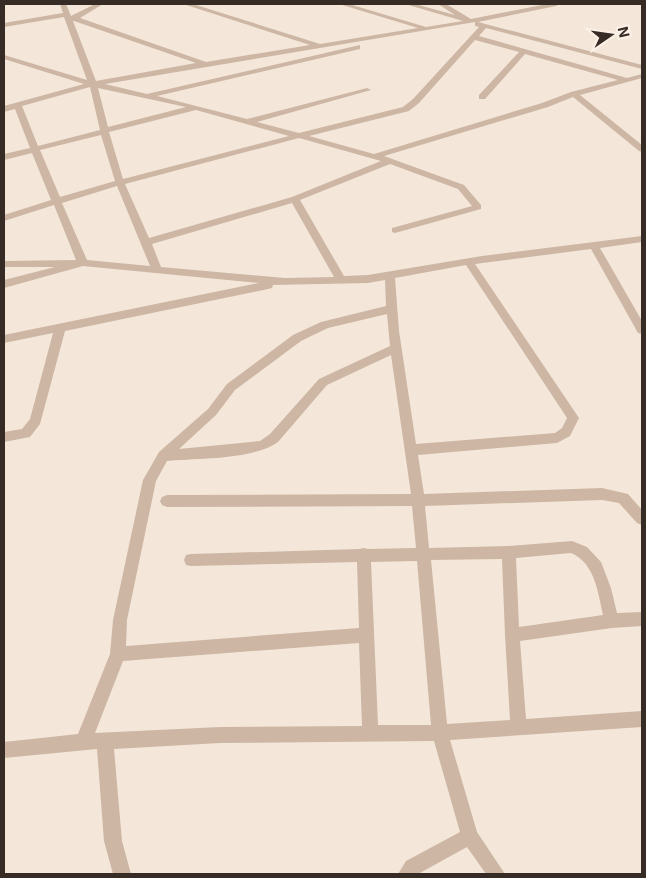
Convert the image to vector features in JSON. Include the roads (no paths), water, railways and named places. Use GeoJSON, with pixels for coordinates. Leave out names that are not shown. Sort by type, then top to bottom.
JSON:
{"type":"FeatureCollection","features":[{"type":"Feature","properties":{"kind":"street"},"geometry":{"type":"LineString","coordinates":[[63,4],[70,17],[93,84],[104,130],[120,182],[148,242],[157,271]]}},
{"type":"Feature","properties":{"kind":"street"},"geometry":{"type":"LineString","coordinates":[[4,25],[70,17],[100,4]]}},
{"type":"Feature","properties":{"kind":"street"},"geometry":{"type":"LineString","coordinates":[[186,4],[320,46]]}},
{"type":"Feature","properties":{"kind":"street"},"geometry":{"type":"LineString","coordinates":[[342,4],[429,28]]}},
{"type":"Feature","properties":{"kind":"street"},"geometry":{"type":"LineString","coordinates":[[408,4],[642,67]]}},
{"type":"Feature","properties":{"kind":"street"},"geometry":{"type":"LineString","coordinates":[[442,4],[470,22]]}},
{"type":"Feature","properties":{"kind":"street"},"geometry":{"type":"LineString","coordinates":[[4,108],[18,106],[93,84],[470,22],[556,4]]}},
{"type":"Feature","properties":{"kind":"street"},"geometry":{"type":"LineString","coordinates":[[70,17],[206,64]]}},
{"type":"Feature","properties":{"kind":"street"},"geometry":{"type":"LineString","coordinates":[[4,218],[56,200],[120,182],[406,109],[416,101],[472,37],[484,26]]}},
{"type":"Feature","properties":{"kind":"street"},"geometry":{"type":"LineString","coordinates":[[147,96],[354,48],[371,37]]}},
{"type":"Feature","properties":{"kind":"street"},"geometry":{"type":"LineString","coordinates":[[472,37],[625,80]]}},
{"type":"Feature","properties":{"kind":"street"},"geometry":{"type":"LineString","coordinates":[[482,97],[523,52]]}},
{"type":"Feature","properties":{"kind":"street"},"geometry":{"type":"LineString","coordinates":[[4,57],[93,84],[195,107],[376,156],[462,187],[478,207],[395,230]]}},
{"type":"Feature","properties":{"kind":"street"},"geometry":{"type":"LineString","coordinates":[[11,67],[26,63]]}},
{"type":"Feature","properties":{"kind":"street"},"geometry":{"type":"LineString","coordinates":[[376,156],[545,105],[574,94],[642,76]]}},
{"type":"Feature","properties":{"kind":"street"},"geometry":{"type":"LineString","coordinates":[[246,121],[367,90]]}},
{"type":"Feature","properties":{"kind":"street"},"geometry":{"type":"LineString","coordinates":[[574,94],[642,149]]}},
{"type":"Feature","properties":{"kind":"street"},"geometry":{"type":"LineString","coordinates":[[18,106],[83,263]]}},
{"type":"Feature","properties":{"kind":"street"},"geometry":{"type":"LineString","coordinates":[[4,158],[195,107]]}},
{"type":"Feature","properties":{"kind":"street"},"geometry":{"type":"LineString","coordinates":[[148,242],[295,199],[390,161]]}},
{"type":"Feature","properties":{"kind":"street"},"geometry":{"type":"LineString","coordinates":[[295,199],[340,280]]}},
{"type":"Feature","properties":{"kind":"street"},"geometry":{"type":"LineString","coordinates":[[4,264],[83,263],[285,282],[340,280],[390,275],[469,262],[642,239]]}},
{"type":"Feature","properties":{"kind":"street"},"geometry":{"type":"LineString","coordinates":[[594,245],[642,330]]}},
{"type":"Feature","properties":{"kind":"street"},"geometry":{"type":"LineString","coordinates":[[411,450],[557,438],[566,432],[573,418],[469,262]]}},
{"type":"Feature","properties":{"kind":"street"},"geometry":{"type":"LineString","coordinates":[[4,284],[83,263]]}},
{"type":"Feature","properties":{"kind":"street"},"geometry":{"type":"LineString","coordinates":[[390,275],[396,348],[418,500],[440,732],[470,836],[496,874]]}},
{"type":"Feature","properties":{"kind":"street"},"geometry":{"type":"LineString","coordinates":[[4,339],[285,282]]}},
{"type":"Feature","properties":{"kind":"street"},"geometry":{"type":"LineString","coordinates":[[83,742],[118,654],[120,620],[150,480],[163,456],[212,412],[231,386],[297,338],[325,325],[392,309]]}},
{"type":"Feature","properties":{"kind":"street"},"geometry":{"type":"LineString","coordinates":[[4,437],[26,433],[36,421],[60,328]]}},
{"type":"Feature","properties":{"kind":"street"},"geometry":{"type":"LineString","coordinates":[[163,456],[252,448],[264,445],[274,438],[312,392],[323,382],[396,348]]}},
{"type":"Feature","properties":{"kind":"street"},"geometry":{"type":"LineString","coordinates":[[167,501],[418,500],[602,494],[624,498],[642,519]]}},
{"type":"Feature","properties":{"kind":"street"},"geometry":{"type":"LineString","coordinates":[[191,560],[364,554],[509,552],[572,546],[582,549],[590,557],[597,570],[612,621]]}},
{"type":"Feature","properties":{"kind":"street"},"geometry":{"type":"LineString","coordinates":[[509,552],[512,635],[519,727]]}},
{"type":"Feature","properties":{"kind":"street"},"geometry":{"type":"LineString","coordinates":[[364,554],[370,734]]}},
{"type":"Feature","properties":{"kind":"street"},"geometry":{"type":"LineString","coordinates":[[512,635],[612,621],[642,619]]}},
{"type":"Feature","properties":{"kind":"street"},"geometry":{"type":"LineString","coordinates":[[118,654],[367,635]]}},
{"type":"Feature","properties":{"kind":"street"},"geometry":{"type":"LineString","coordinates":[[4,750],[105,740],[220,735],[440,732],[642,719]]}},
{"type":"Feature","properties":{"kind":"street"},"geometry":{"type":"LineString","coordinates":[[105,740],[112,841],[122,874]]}},
{"type":"Feature","properties":{"kind":"street"},"geometry":{"type":"LineString","coordinates":[[407,874],[412,868],[470,836]]}}]}
